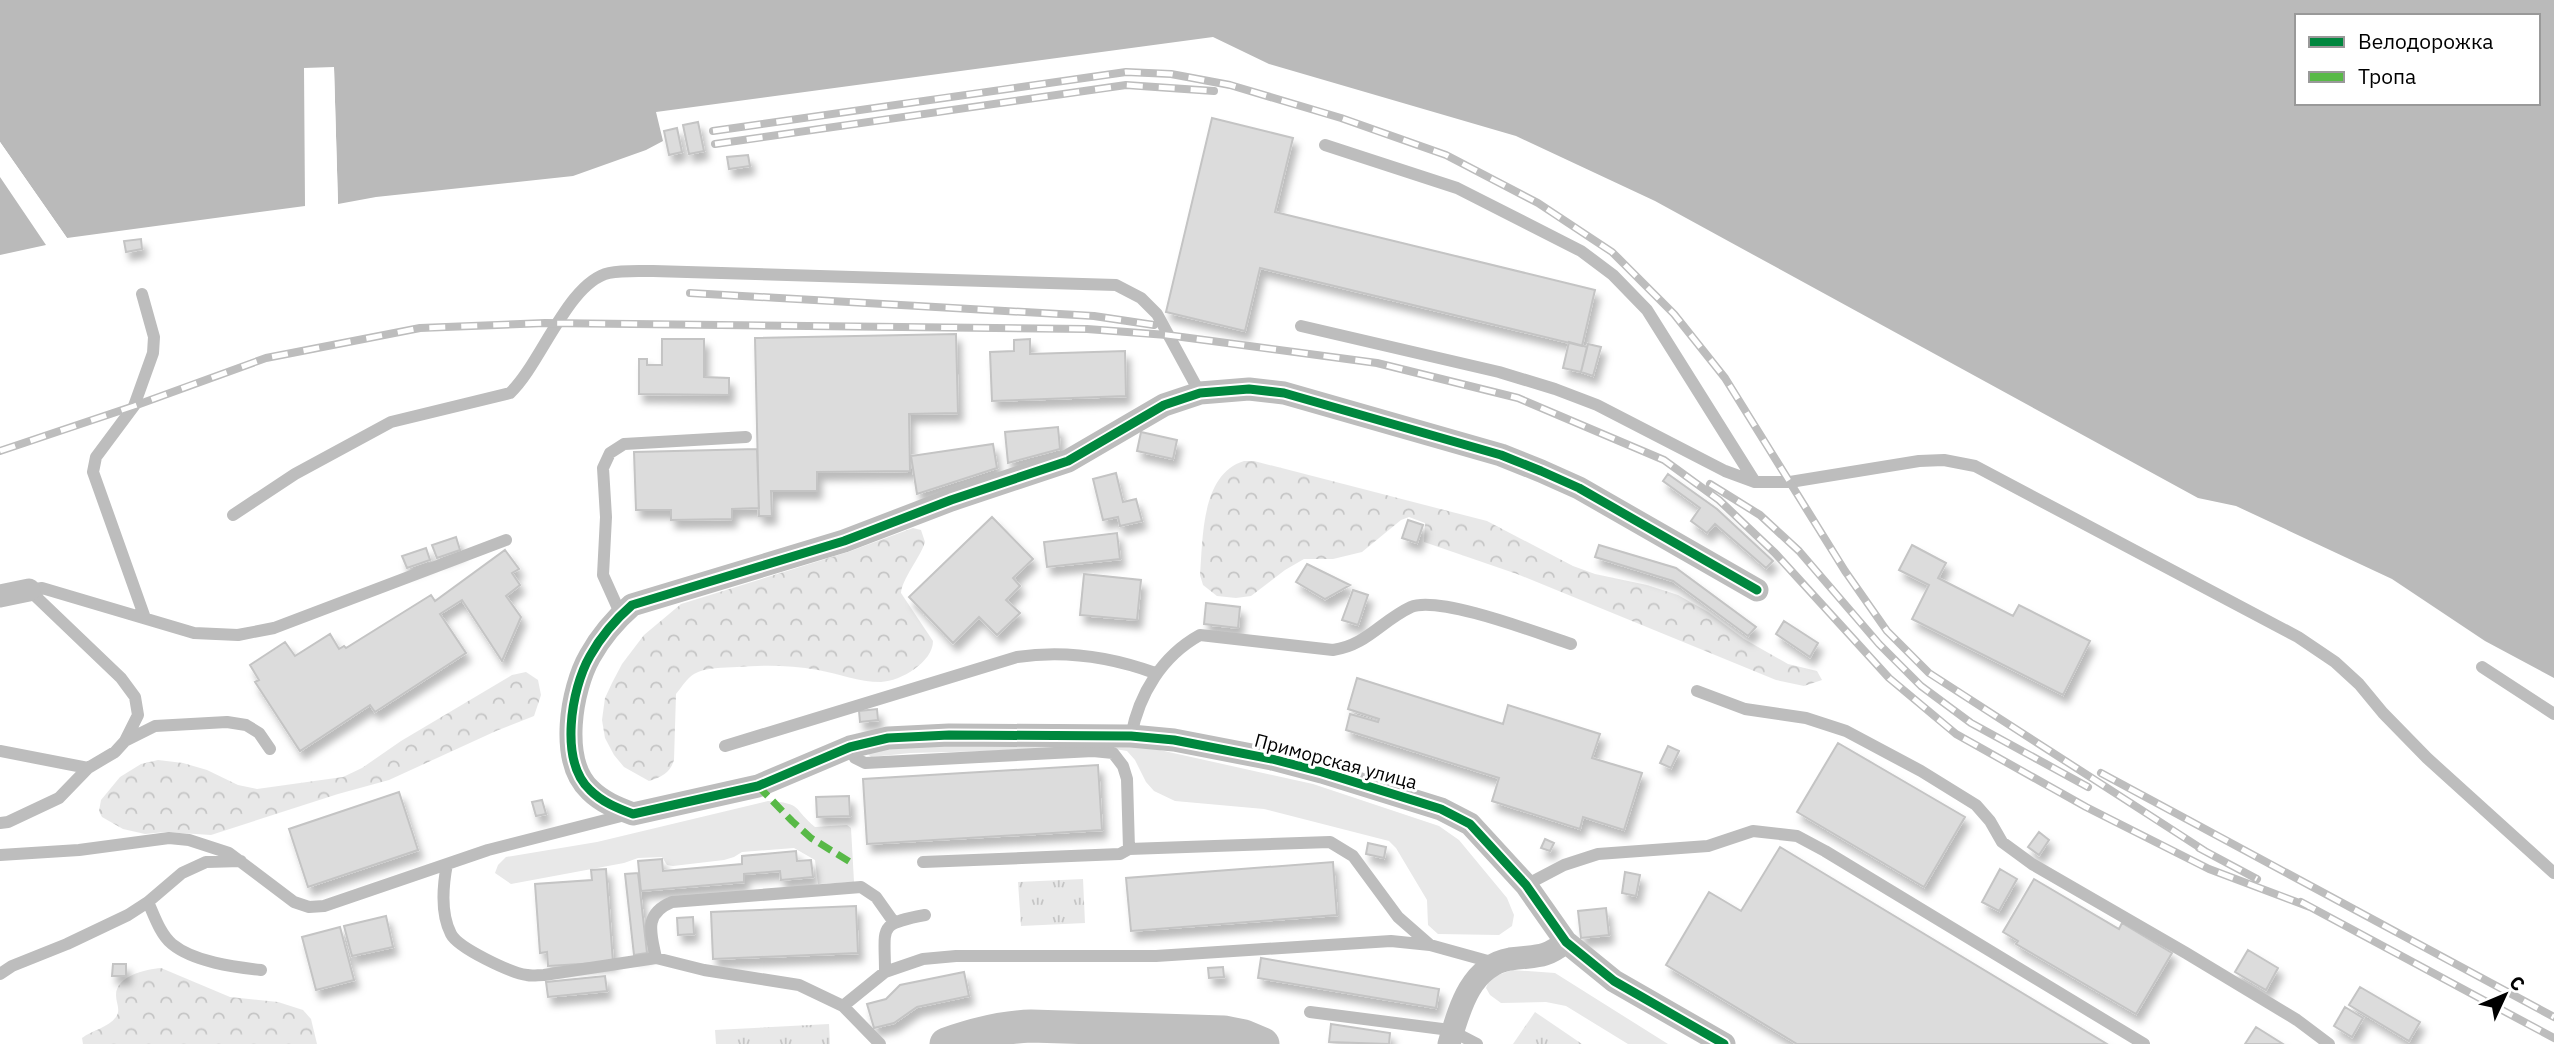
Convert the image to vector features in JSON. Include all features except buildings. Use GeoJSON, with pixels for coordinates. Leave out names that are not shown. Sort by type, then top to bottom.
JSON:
{"type":"FeatureCollection","features":[{"type":"Feature","properties":{"kind":"main road"},"geometry":{"type":"LineString","coordinates":[[946,1044],[997,1029],[1031,1026],[1224,1032],[1263,1044]]}},
{"type":"Feature","properties":{"kind":"street"},"geometry":{"type":"LineString","coordinates":[[633,814],[613,807],[589,789],[577,771],[571,744],[572,713],[589,656],[621,615],[632,606],[844,541],[951,500],[1068,461],[1164,405],[1199,393],[1249,389],[1284,393],[1501,455],[1579,488],[1756,590]]}},
{"type":"Feature","properties":{"kind":"street"},"geometry":{"type":"LineString","coordinates":[[0,596],[29,590]]}},
{"type":"Feature","properties":{"kind":"street","name":"Приморская улица"},"geometry":{"type":"LineString","coordinates":[[633,814],[758,786],[850,747],[888,738],[949,735],[1131,736],[1174,740],[1272,760],[1322,772],[1441,809],[1470,824],[1526,885],[1566,942],[1614,981],[1724,1044]]}},
{"type":"Feature","properties":{"kind":"street"},"geometry":{"type":"LineString","coordinates":[[1451,1037],[1471,985],[1484,970],[1495,963],[1542,957],[1566,942]]}},
{"type":"Feature","properties":{"kind":"lane"},"geometry":{"type":"LineString","coordinates":[[1325,145],[1457,188],[1581,251],[1614,275],[1647,310],[1755,482]]}},
{"type":"Feature","properties":{"kind":"lane"},"geometry":{"type":"LineString","coordinates":[[233,515],[295,474],[391,422],[510,393],[524,380],[568,306],[592,279],[609,272],[653,271],[1115,285],[1141,298],[1157,314],[1199,393]]}},
{"type":"Feature","properties":{"kind":"lane"},"geometry":{"type":"LineString","coordinates":[[142,294],[154,337],[153,353],[134,406],[96,457],[93,472],[145,618]]}},
{"type":"Feature","properties":{"kind":"lane"},"geometry":{"type":"LineString","coordinates":[[1301,326],[1499,372],[1555,389],[1597,405],[1725,471],[1755,482],[1790,482],[1919,461],[1944,460],[1975,466],[2298,636],[2335,662],[2359,684],[2427,758],[2554,873]]}},
{"type":"Feature","properties":{"kind":"lane"},"geometry":{"type":"LineString","coordinates":[[621,615],[603,575],[606,517],[603,468],[610,453],[624,444],[746,437]]}},
{"type":"Feature","properties":{"kind":"lane"},"geometry":{"type":"LineString","coordinates":[[29,590],[43,588],[194,633],[238,635],[274,628],[506,540]]}},
{"type":"Feature","properties":{"kind":"lane"},"geometry":{"type":"LineString","coordinates":[[0,823],[8,822],[59,798],[88,768],[115,751],[125,741],[138,715],[135,697],[121,678],[29,590]]}},
{"type":"Feature","properties":{"kind":"lane"},"geometry":{"type":"LineString","coordinates":[[1131,736],[1135,717],[1156,673],[1179,648],[1200,635],[1333,650],[1352,648],[1400,614],[1424,604],[1482,615],[1571,644]]}},
{"type":"Feature","properties":{"kind":"lane"},"geometry":{"type":"LineString","coordinates":[[725,746],[1017,657],[1048,654],[1095,657],[1156,673]]}},
{"type":"Feature","properties":{"kind":"lane"},"geometry":{"type":"LineString","coordinates":[[2482,667],[2554,714]]}},
{"type":"Feature","properties":{"kind":"lane"},"geometry":{"type":"LineString","coordinates":[[1697,691],[1745,709],[1806,718],[1846,731],[1921,771],[1976,805],[1990,821],[2002,842],[2032,864],[2297,1020],[2329,1044]]}},
{"type":"Feature","properties":{"kind":"lane"},"geometry":{"type":"LineString","coordinates":[[125,741],[155,726],[227,722],[246,725],[259,733],[270,749]]}},
{"type":"Feature","properties":{"kind":"lane"},"geometry":{"type":"LineString","coordinates":[[850,747],[855,758],[865,763],[1093,751],[1113,753],[1123,766],[1127,779],[1129,849]]}},
{"type":"Feature","properties":{"kind":"lane"},"geometry":{"type":"LineString","coordinates":[[0,751],[88,768]]}},
{"type":"Feature","properties":{"kind":"lane"},"geometry":{"type":"LineString","coordinates":[[0,855],[79,850],[169,838],[189,840],[212,846],[241,861],[294,902],[324,906],[488,850],[633,814]]}},
{"type":"Feature","properties":{"kind":"lane"},"geometry":{"type":"LineString","coordinates":[[1526,885],[1564,865],[1598,855],[1708,846],[1753,831],[1797,836],[1825,850],[2144,1044]]}},
{"type":"Feature","properties":{"kind":"lane"},"geometry":{"type":"LineString","coordinates":[[923,862],[1120,854],[1129,849],[1330,842],[1353,856],[1398,918],[1430,945]]}},
{"type":"Feature","properties":{"kind":"lane"},"geometry":{"type":"LineString","coordinates":[[0,974],[12,966],[128,915],[182,873],[206,862],[241,861]]}},
{"type":"Feature","properties":{"kind":"lane"},"geometry":{"type":"LineString","coordinates":[[447,864],[442,888],[451,935],[465,947],[513,971],[544,975],[656,958],[704,970],[799,985],[844,1006],[880,1044]]}},
{"type":"Feature","properties":{"kind":"lane"},"geometry":{"type":"LineString","coordinates":[[656,958],[650,929],[653,916],[658,909],[672,902],[861,887],[876,897],[893,921]]}},
{"type":"Feature","properties":{"kind":"lane"},"geometry":{"type":"LineString","coordinates":[[148,902],[156,921],[172,944],[222,965],[261,970]]}},
{"type":"Feature","properties":{"kind":"lane"},"geometry":{"type":"LineString","coordinates":[[885,972],[885,934],[893,921],[925,915]]}},
{"type":"Feature","properties":{"kind":"lane"},"geometry":{"type":"LineString","coordinates":[[844,1006],[885,972],[923,959],[956,956],[1156,956],[1391,942],[1430,945],[1495,963]]}},
{"type":"Feature","properties":{"kind":"lane"},"geometry":{"type":"LineString","coordinates":[[1310,1012],[1477,1044]]}},
{"type":"Feature","properties":{"kind":"green space"},"geometry":{"type":"Polygon","coordinates":[[[1244,461],[1254,461],[1487,521],[1573,566],[1678,595],[1708,612],[1744,639],[1788,664],[1817,671],[1822,680],[1804,686],[1776,680],[1517,574],[1424,542],[1425,523],[1409,517],[1401,520],[1362,552],[1333,559],[1304,559],[1251,596],[1217,596],[1203,585],[1200,575],[1207,509],[1219,479],[1230,468],[1244,461]]]}},
{"type":"Feature","properties":{"kind":"green space"},"geometry":{"type":"Polygon","coordinates":[[[913,528],[921,530],[925,542],[904,581],[901,593],[933,641],[932,649],[922,663],[898,678],[881,682],[787,666],[704,670],[691,676],[676,694],[674,760],[668,771],[649,781],[624,767],[614,755],[605,738],[602,720],[605,698],[622,664],[644,635],[681,604],[848,552],[913,528]]]}},
{"type":"Feature","properties":{"kind":"green space"},"geometry":{"type":"Polygon","coordinates":[[[526,672],[538,680],[541,695],[534,716],[389,780],[211,835],[165,832],[145,834],[123,829],[102,817],[99,811],[101,800],[120,777],[141,764],[158,760],[207,770],[238,785],[257,789],[343,777],[362,768],[401,741],[512,675],[526,672]]]}},
{"type":"Feature","properties":{"kind":"green space"},"geometry":{"type":"Polygon","coordinates":[[[1128,743],[1313,784],[1439,826],[1459,840],[1507,898],[1514,915],[1512,926],[1499,935],[1438,934],[1428,925],[1427,900],[1389,841],[1264,809],[1175,801],[1154,791],[1127,751],[1109,748],[910,753],[871,757],[867,753],[898,746],[1128,743]]]}},
{"type":"Feature","properties":{"kind":"green space"},"geometry":{"type":"Polygon","coordinates":[[[768,801],[792,805],[815,827],[847,825],[851,828],[854,882],[818,884],[815,860],[794,848],[742,852],[724,860],[673,866],[667,865],[662,857],[638,858],[511,884],[495,873],[506,857],[597,842],[768,801]]]}},
{"type":"Feature","properties":{"kind":"green space"},"geometry":{"type":"Polygon","coordinates":[[[1083,879],[1085,923],[1021,926],[1018,882],[1083,879]]]}},
{"type":"Feature","properties":{"kind":"green space"},"geometry":{"type":"Polygon","coordinates":[[[161,968],[230,997],[278,1002],[303,1010],[311,1019],[317,1044],[83,1044],[82,1038],[109,1024],[116,1017],[117,988],[126,978],[161,968]]]}},
{"type":"Feature","properties":{"kind":"green space"},"geometry":{"type":"Polygon","coordinates":[[[1512,970],[1555,973],[1668,1044],[1628,1044],[1566,1006],[1546,1002],[1501,1003],[1490,995],[1486,988],[1490,978],[1512,970]]]}},
{"type":"Feature","properties":{"kind":"green space"},"geometry":{"type":"Polygon","coordinates":[[[1535,1012],[1582,1044],[1513,1044],[1535,1012]]]}},
{"type":"Feature","properties":{"kind":"green space"},"geometry":{"type":"Polygon","coordinates":[[[829,1024],[830,1044],[716,1044],[715,1030],[829,1024]]]}},
{"type":"Feature","properties":{"kind":"shaded area"},"geometry":{"type":"Polygon","coordinates":[[[0,0],[2554,0],[2554,678],[2485,641],[2392,579],[2236,506],[2198,498],[1655,201],[1516,136],[1269,64],[1213,37],[656,112],[663,141],[646,150],[573,176],[376,197],[338,204],[334,68],[305,68],[305,206],[67,238],[0,142],[0,0]]]}},
{"type":"Feature","properties":{"kind":"shaded area"},"geometry":{"type":"Polygon","coordinates":[[[0,177],[46,245],[0,255],[0,177]]]}},
{"type":"Feature","properties":{"kind":"pier"},"geometry":{"type":"Polygon","coordinates":[[[334,67],[338,204],[335,204],[330,71],[308,71],[308,206],[305,206],[304,68],[334,67]]]}},
{"type":"Feature","properties":{"kind":"pier"},"geometry":{"type":"Polygon","coordinates":[[[0,142],[67,238],[64,240],[0,148],[0,142]]]}},
{"type":"Feature","properties":{"kind":"railway"},"geometry":{"type":"LineString","coordinates":[[713,131],[1126,72],[1171,74],[1230,85],[1341,118],[1446,155],[1538,203],[1612,252],[1674,314],[1725,378],[1845,571],[1887,631],[1929,673],[2205,851]]}},
{"type":"Feature","properties":{"kind":"railway"},"geometry":{"type":"LineString","coordinates":[[715,144],[1126,85],[1214,91]]}},
{"type":"Feature","properties":{"kind":"railway"},"geometry":{"type":"LineString","coordinates":[[690,293],[1094,316],[1154,325]]}},
{"type":"Feature","properties":{"kind":"railway"},"geometry":{"type":"LineString","coordinates":[[0,451],[266,358],[420,328],[545,323],[1087,329],[1167,335],[1377,363],[1518,398],[1664,460],[1719,500],[1775,553],[1889,678],[1956,734],[2086,807],[2209,869],[2310,907]]}},
{"type":"Feature","properties":{"kind":"railway"},"geometry":{"type":"LineString","coordinates":[[1710,484],[1760,515],[1799,551],[1879,644],[1921,686],[1971,723],[2088,787]]}},
{"type":"Feature","properties":{"kind":"railway"},"geometry":{"type":"LineString","coordinates":[[2101,773],[2554,1017]]}},
{"type":"Feature","properties":{"kind":"railway"},"geometry":{"type":"LineString","coordinates":[[2199,848],[2257,879]]}},
{"type":"Feature","properties":{"kind":"railway"},"geometry":{"type":"LineString","coordinates":[[2301,902],[2554,1038]]}},
{"type":"Feature","properties":{"kind":"marked path"},"geometry":{"type":"LineString","coordinates":[[758,786],[811,838],[855,865]]}},
{"type":"Feature","properties":{"kind":"cycle path"},"geometry":{"type":"LineString","coordinates":[[1724,1044],[1614,981],[1566,942],[1526,885],[1470,824],[1441,809],[1322,772],[1272,759],[1174,740],[1131,736],[949,735],[888,738],[850,747],[758,786],[633,814],[600,798],[580,777],[571,744],[571,724],[578,687],[590,656],[609,629],[632,605],[844,541],[951,500],[1068,461],[1164,405],[1200,393],[1249,389],[1284,393],[1501,455],[1579,488],[1757,590]]}}]}
